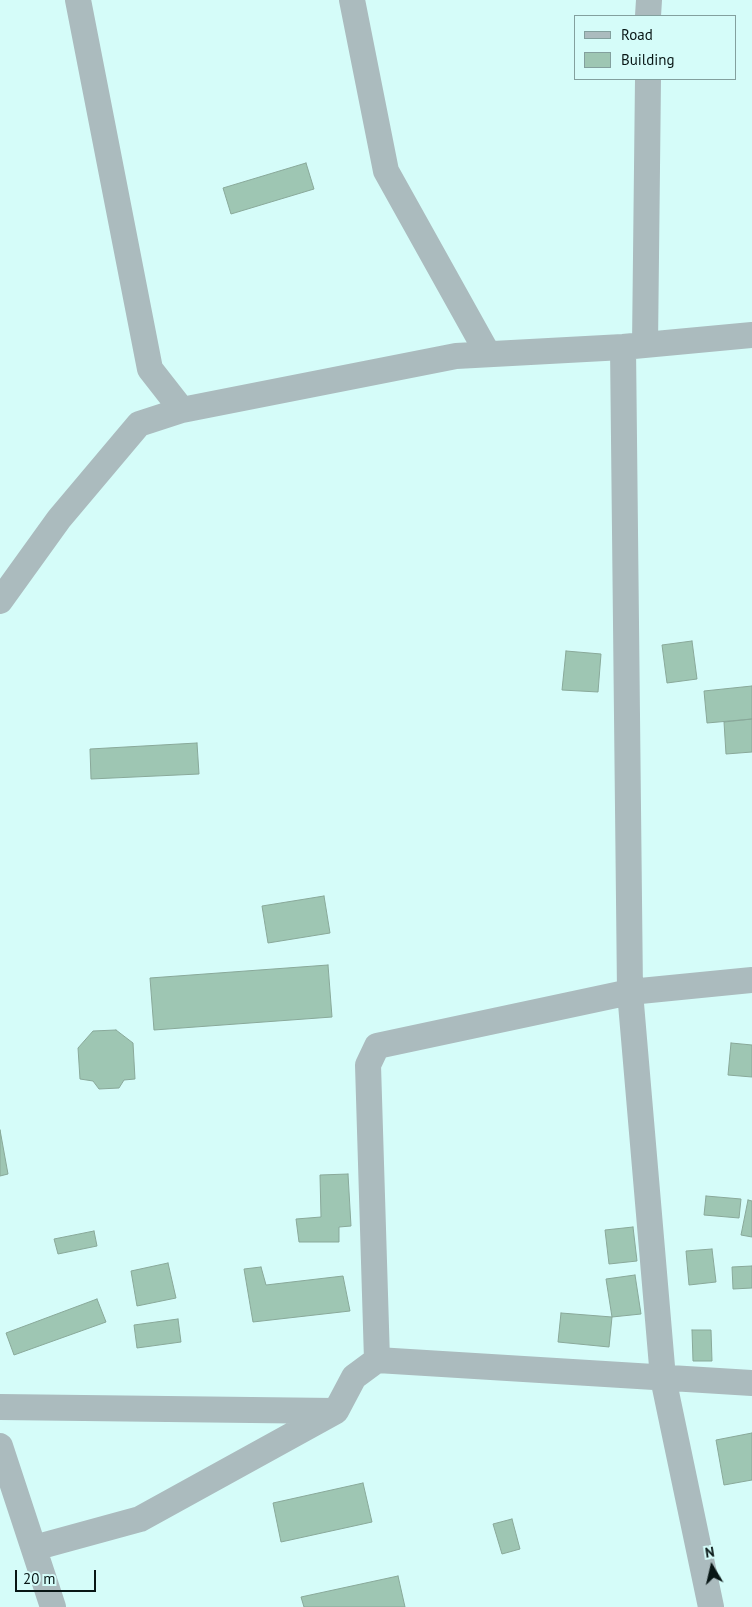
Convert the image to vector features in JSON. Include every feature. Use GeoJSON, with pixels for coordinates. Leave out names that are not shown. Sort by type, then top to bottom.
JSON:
{"type":"FeatureCollection","features":[{"type":"Feature","properties":{"kind":"street"},"geometry":{"type":"LineString","coordinates":[[78,0],[150,369],[182,410]]}},
{"type":"Feature","properties":{"kind":"street"},"geometry":{"type":"LineString","coordinates":[[352,0],[386,171],[488,354]]}},
{"type":"Feature","properties":{"kind":"street"},"geometry":{"type":"LineString","coordinates":[[648,15],[649,0]]}},
{"type":"Feature","properties":{"kind":"street"},"geometry":{"type":"LineString","coordinates":[[648,80],[634,346],[630,992],[663,1378],[711,1607]]}},
{"type":"Feature","properties":{"kind":"street"},"geometry":{"type":"LineString","coordinates":[[0,601],[59,519],[139,424],[182,410],[456,356],[634,346],[752,335]]}},
{"type":"Feature","properties":{"kind":"street"},"geometry":{"type":"LineString","coordinates":[[377,1360],[368,1065],[377,1046],[630,992],[752,980]]}},
{"type":"Feature","properties":{"kind":"street"},"geometry":{"type":"LineString","coordinates":[[34,1548],[140,1519],[336,1411],[354,1377],[377,1360],[752,1383]]}},
{"type":"Feature","properties":{"kind":"street"},"geometry":{"type":"LineString","coordinates":[[0,1406],[336,1411]]}},
{"type":"Feature","properties":{"kind":"street"},"geometry":{"type":"LineString","coordinates":[[0,1446],[52,1607]]}},
{"type":"Feature","properties":{"kind":"building"},"geometry":{"type":"Polygon","coordinates":[[[306,163],[314,189],[231,214],[223,188],[306,163]]]}},
{"type":"Feature","properties":{"kind":"building"},"geometry":{"type":"Polygon","coordinates":[[[692,641],[697,679],[667,683],[662,645],[692,641]]]}},
{"type":"Feature","properties":{"kind":"building"},"geometry":{"type":"Polygon","coordinates":[[[566,651],[601,654],[598,692],[562,690],[566,651]]]}},
{"type":"Feature","properties":{"kind":"building"},"geometry":{"type":"Polygon","coordinates":[[[752,686],[752,719],[707,723],[704,691],[752,686]]]}},
{"type":"Feature","properties":{"kind":"building"},"geometry":{"type":"Polygon","coordinates":[[[752,719],[752,752],[726,754],[724,722],[752,719]]]}},
{"type":"Feature","properties":{"kind":"building"},"geometry":{"type":"Polygon","coordinates":[[[197,743],[199,774],[91,779],[90,749],[197,743]]]}},
{"type":"Feature","properties":{"kind":"building"},"geometry":{"type":"Polygon","coordinates":[[[324,896],[330,933],[268,943],[262,906],[324,896]]]}},
{"type":"Feature","properties":{"kind":"building"},"geometry":{"type":"Polygon","coordinates":[[[328,965],[332,1017],[154,1030],[150,978],[328,965]]]}},
{"type":"Feature","properties":{"kind":"building"},"geometry":{"type":"Polygon","coordinates":[[[116,1030],[133,1043],[135,1079],[124,1080],[119,1088],[99,1089],[93,1081],[80,1079],[78,1048],[93,1031],[116,1030]]]}},
{"type":"Feature","properties":{"kind":"building"},"geometry":{"type":"Polygon","coordinates":[[[731,1043],[752,1045],[752,1077],[728,1075],[731,1043]]]}},
{"type":"Feature","properties":{"kind":"building"},"geometry":{"type":"Polygon","coordinates":[[[0,1130],[8,1174],[0,1176],[0,1130]]]}},
{"type":"Feature","properties":{"kind":"building"},"geometry":{"type":"Polygon","coordinates":[[[348,1174],[351,1226],[339,1227],[339,1242],[299,1242],[296,1219],[321,1217],[320,1175],[348,1174]]]}},
{"type":"Feature","properties":{"kind":"building"},"geometry":{"type":"Polygon","coordinates":[[[706,1196],[741,1199],[739,1218],[704,1215],[706,1196]]]}},
{"type":"Feature","properties":{"kind":"building"},"geometry":{"type":"Polygon","coordinates":[[[748,1200],[752,1201],[752,1237],[741,1235],[748,1200]]]}},
{"type":"Feature","properties":{"kind":"building"},"geometry":{"type":"Polygon","coordinates":[[[633,1227],[637,1261],[609,1264],[605,1230],[633,1227]]]}},
{"type":"Feature","properties":{"kind":"building"},"geometry":{"type":"Polygon","coordinates":[[[94,1231],[97,1246],[58,1254],[54,1239],[94,1231]]]}},
{"type":"Feature","properties":{"kind":"building"},"geometry":{"type":"Polygon","coordinates":[[[712,1249],[716,1282],[689,1285],[686,1251],[712,1249]]]}},
{"type":"Feature","properties":{"kind":"building"},"geometry":{"type":"Polygon","coordinates":[[[168,1263],[176,1298],[137,1306],[131,1271],[168,1263]]]}},
{"type":"Feature","properties":{"kind":"building"},"geometry":{"type":"Polygon","coordinates":[[[752,1266],[752,1288],[733,1289],[732,1267],[752,1266]]]}},
{"type":"Feature","properties":{"kind":"building"},"geometry":{"type":"Polygon","coordinates":[[[261,1267],[266,1285],[343,1276],[350,1311],[253,1322],[244,1269],[261,1267]]]}},
{"type":"Feature","properties":{"kind":"building"},"geometry":{"type":"Polygon","coordinates":[[[635,1275],[641,1314],[612,1317],[606,1279],[635,1275]]]}},
{"type":"Feature","properties":{"kind":"building"},"geometry":{"type":"Polygon","coordinates":[[[97,1299],[106,1322],[14,1355],[6,1333],[97,1299]]]}},
{"type":"Feature","properties":{"kind":"building"},"geometry":{"type":"Polygon","coordinates":[[[561,1313],[612,1317],[609,1347],[558,1342],[561,1313]]]}},
{"type":"Feature","properties":{"kind":"building"},"geometry":{"type":"Polygon","coordinates":[[[178,1319],[181,1342],[137,1348],[134,1325],[178,1319]]]}},
{"type":"Feature","properties":{"kind":"building"},"geometry":{"type":"Polygon","coordinates":[[[692,1330],[711,1330],[712,1361],[693,1361],[692,1330]]]}},
{"type":"Feature","properties":{"kind":"building"},"geometry":{"type":"Polygon","coordinates":[[[752,1433],[752,1480],[724,1485],[716,1440],[752,1433]]]}},
{"type":"Feature","properties":{"kind":"building"},"geometry":{"type":"Polygon","coordinates":[[[363,1483],[372,1522],[281,1542],[273,1503],[363,1483]]]}},
{"type":"Feature","properties":{"kind":"building"},"geometry":{"type":"Polygon","coordinates":[[[512,1519],[520,1549],[502,1554],[493,1524],[512,1519]]]}},
{"type":"Feature","properties":{"kind":"building"},"geometry":{"type":"Polygon","coordinates":[[[398,1576],[405,1607],[304,1607],[301,1597],[398,1576]]]}}]}
